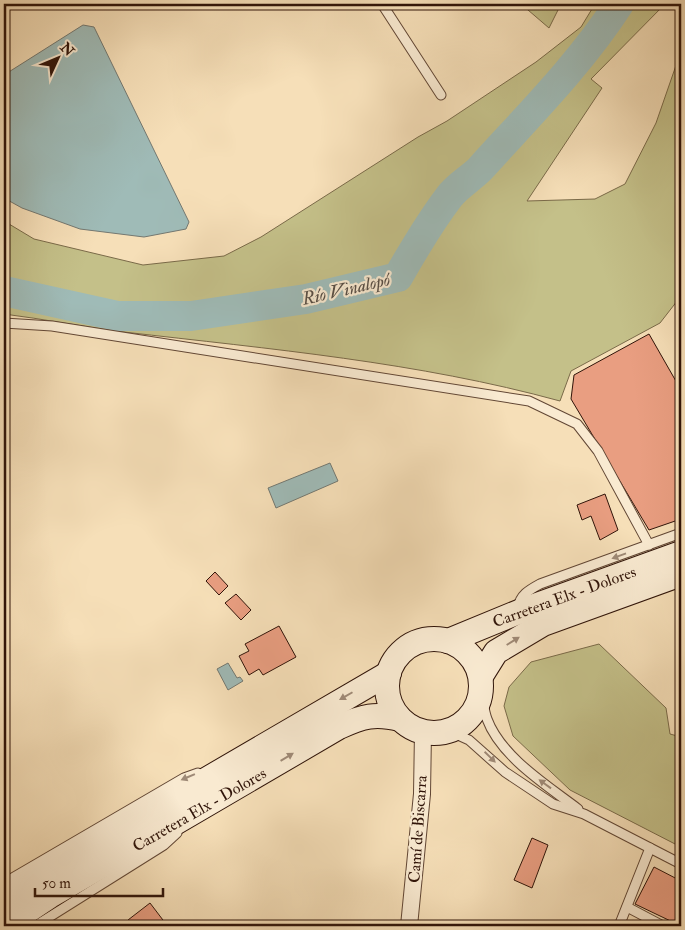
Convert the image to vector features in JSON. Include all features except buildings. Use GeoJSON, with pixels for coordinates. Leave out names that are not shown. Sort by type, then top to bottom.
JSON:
{"type":"FeatureCollection","features":[{"type":"Feature","properties":{"kind":"main road","name":"Carretera Elx - Dolores"},"geometry":{"type":"LineString","coordinates":[[448,641],[517,613],[681,553]]}},
{"type":"Feature","properties":{"kind":"main road","name":"Carretera Elx - Dolores"},"geometry":{"type":"LineString","coordinates":[[481,684],[496,652],[513,640],[543,624],[681,574]]}},
{"type":"Feature","properties":{"kind":"main road"},"geometry":{"type":"LineString","coordinates":[[433,639],[448,641],[466,651],[478,667],[481,684],[478,705],[471,717],[450,731],[436,734],[423,732],[400,719],[388,697],[389,673],[396,660],[406,649],[419,642],[433,639]]}},
{"type":"Feature","properties":{"kind":"main road","name":"Carretera Elx - Dolores"},"geometry":{"type":"LineString","coordinates":[[4,900],[250,753],[389,673]]}},
{"type":"Feature","properties":{"kind":"main road","name":"Carretera Elx - Dolores"},"geometry":{"type":"LineString","coordinates":[[5,926],[50,896],[339,726],[360,718],[380,715],[400,719]]}},
{"type":"Feature","properties":{"kind":"street","name":"Camí de Biscarra"},"geometry":{"type":"LineString","coordinates":[[409,926],[422,794],[423,732]]}},
{"type":"Feature","properties":{"kind":"lane"},"geometry":{"type":"LineString","coordinates":[[382,4],[441,95]]}},
{"type":"Feature","properties":{"kind":"lane"},"geometry":{"type":"LineString","coordinates":[[4,323],[52,326],[529,401],[576,424],[598,450],[649,545]]}},
{"type":"Feature","properties":{"kind":"lane"},"geometry":{"type":"LineString","coordinates":[[517,613],[520,600],[528,591],[540,584],[681,533]]}},
{"type":"Feature","properties":{"kind":"lane"},"geometry":{"type":"LineString","coordinates":[[628,594],[664,592]]}},
{"type":"Feature","properties":{"kind":"lane"},"geometry":{"type":"LineString","coordinates":[[481,684],[487,720],[514,757],[533,775],[584,814]]}},
{"type":"Feature","properties":{"kind":"lane"},"geometry":{"type":"LineString","coordinates":[[450,731],[469,740],[527,789],[553,804],[584,814],[681,864]]}},
{"type":"Feature","properties":{"kind":"lane"},"geometry":{"type":"LineString","coordinates":[[4,883],[184,778],[250,753]]}},
{"type":"Feature","properties":{"kind":"lane"},"geometry":{"type":"LineString","coordinates":[[35,926],[164,845],[207,804]]}},
{"type":"Feature","properties":{"kind":"lane"},"geometry":{"type":"LineString","coordinates":[[619,926],[650,848]]}},
{"type":"Feature","properties":{"kind":"lane"},"geometry":{"type":"LineString","coordinates":[[627,907],[663,926]]}},
{"type":"Feature","properties":{"kind":"shaded area"},"geometry":{"type":"Polygon","coordinates":[[[521,4],[561,4],[549,28],[521,4]]]}},
{"type":"Feature","properties":{"kind":"shaded area"},"geometry":{"type":"Polygon","coordinates":[[[595,4],[665,4],[591,79],[602,88],[527,201],[595,199],[625,184],[656,123],[681,51],[681,296],[660,323],[571,371],[560,401],[452,376],[343,358],[109,330],[4,314],[4,221],[34,239],[143,265],[224,256],[261,237],[418,137],[447,121],[536,62],[581,27],[595,4]]]}},
{"type":"Feature","properties":{"kind":"shaded area"},"geometry":{"type":"Polygon","coordinates":[[[599,644],[666,708],[670,734],[681,737],[681,837],[677,845],[570,790],[513,736],[504,706],[509,687],[531,662],[599,644]]]}},
{"type":"Feature","properties":{"kind":"water"},"geometry":{"type":"Polygon","coordinates":[[[83,25],[94,27],[189,222],[186,229],[144,237],[80,229],[22,208],[4,198],[4,75],[83,25]]]}},
{"type":"Feature","properties":{"kind":"water"},"geometry":{"type":"Polygon","coordinates":[[[330,463],[338,481],[276,508],[268,488],[330,463]]]}},
{"type":"Feature","properties":{"kind":"water"},"geometry":{"type":"Polygon","coordinates":[[[228,663],[237,678],[240,677],[243,681],[228,690],[217,669],[228,663]]]}},
{"type":"Feature","properties":{"kind":"waterway","name":"Río Vinalopó"},"geometry":{"type":"LineString","coordinates":[[4,291],[117,316],[191,316],[306,299],[398,277],[422,236],[449,197],[480,169],[553,89],[588,47],[619,4]]}}]}
